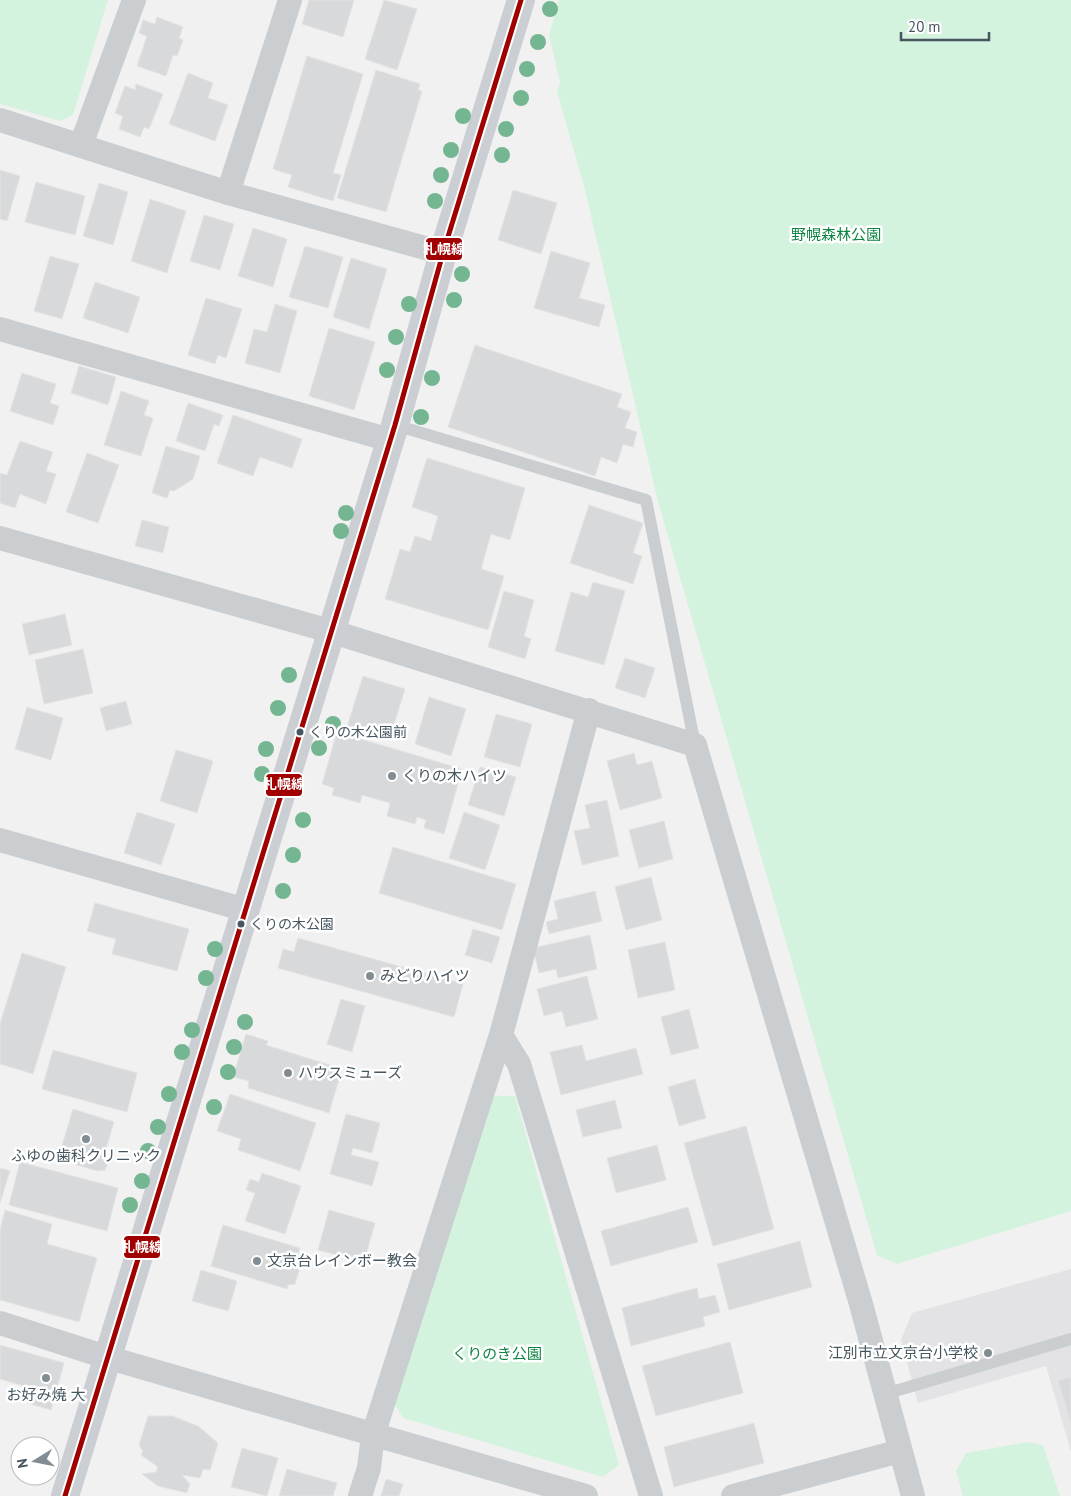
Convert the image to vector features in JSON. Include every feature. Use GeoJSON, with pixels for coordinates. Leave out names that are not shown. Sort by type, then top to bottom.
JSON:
{"type":"FeatureCollection","features":[{"type":"Feature","properties":{"kind":"street"},"geometry":{"type":"LineString","coordinates":[[81,145],[134,0]]}},
{"type":"Feature","properties":{"kind":"street"},"geometry":{"type":"LineString","coordinates":[[228,193],[290,0]]}},
{"type":"Feature","properties":{"kind":"street"},"geometry":{"type":"LineString","coordinates":[[65,1496],[106,1357],[246,910],[330,630],[393,432],[443,253],[522,0]]}},
{"type":"Feature","properties":{"kind":"street"},"geometry":{"type":"LineString","coordinates":[[0,120],[228,193],[443,253]]}},
{"type":"Feature","properties":{"kind":"street"},"geometry":{"type":"LineString","coordinates":[[0,329],[393,432]]}},
{"type":"Feature","properties":{"kind":"street"},"geometry":{"type":"LineString","coordinates":[[0,538],[330,630],[589,710],[695,745],[861,1304],[913,1496]]}},
{"type":"Feature","properties":{"kind":"street"},"geometry":{"type":"LineString","coordinates":[[0,555],[28,547]]}},
{"type":"Feature","properties":{"kind":"street"},"geometry":{"type":"LineString","coordinates":[[360,1496],[369,1468],[373,1435],[501,1035],[589,710]]}},
{"type":"Feature","properties":{"kind":"street"},"geometry":{"type":"LineString","coordinates":[[0,840],[246,910]]}},
{"type":"Feature","properties":{"kind":"street"},"geometry":{"type":"LineString","coordinates":[[501,1035],[518,1064],[651,1496]]}},
{"type":"Feature","properties":{"kind":"street"},"geometry":{"type":"LineString","coordinates":[[0,1323],[106,1357],[586,1496]]}},
{"type":"Feature","properties":{"kind":"street"},"geometry":{"type":"LineString","coordinates":[[733,1496],[900,1451]]}},
{"type":"Feature","properties":{"kind":"lane"},"geometry":{"type":"LineString","coordinates":[[393,432],[646,500],[695,745]]}},
{"type":"Feature","properties":{"kind":"lane"},"geometry":{"type":"LineString","coordinates":[[885,1394],[1071,1340]]}},
{"type":"Feature","properties":{"kind":"shaded area","name":"江別市立文京台小学校"},"geometry":{"type":"Polygon","coordinates":[[[1071,1269],[1071,1452],[1046,1366],[918,1403],[901,1340],[912,1313],[1071,1269]]]}},
{"type":"Feature","properties":{"kind":"green space"},"geometry":{"type":"Polygon","coordinates":[[[0,0],[108,0],[73,115],[60,121],[0,104],[0,0]]]}},
{"type":"Feature","properties":{"kind":"green space","name":"野幌森林公園"},"geometry":{"type":"Polygon","coordinates":[[[559,0],[1071,0],[1071,1211],[897,1264],[877,1255],[658,502],[584,186],[557,92],[560,82],[549,35],[559,0]]]}},
{"type":"Feature","properties":{"kind":"green space","name":"くりのき公園"},"geometry":{"type":"Polygon","coordinates":[[[488,1096],[515,1096],[619,1465],[603,1477],[403,1418],[392,1400],[488,1096]]]}},
{"type":"Feature","properties":{"kind":"green space"},"geometry":{"type":"Polygon","coordinates":[[[1028,1442],[1043,1445],[1060,1496],[963,1496],[956,1471],[966,1453],[1028,1442]]]}},
{"type":"Feature","properties":{"kind":"building"},"geometry":{"type":"Polygon","coordinates":[[[309,0],[354,0],[343,37],[302,24],[309,0]]]}},
{"type":"Feature","properties":{"kind":"building"},"geometry":{"type":"Polygon","coordinates":[[[384,0],[417,9],[397,70],[365,59],[384,0]]]}},
{"type":"Feature","properties":{"kind":"building"},"geometry":{"type":"Polygon","coordinates":[[[157,17],[183,27],[179,38],[183,40],[177,56],[173,55],[166,76],[137,66],[147,36],[139,33],[143,20],[155,24],[157,17]]]}},
{"type":"Feature","properties":{"kind":"building"},"geometry":{"type":"Polygon","coordinates":[[[307,56],[363,74],[333,173],[341,175],[333,201],[288,187],[292,175],[273,169],[307,56]]]}},
{"type":"Feature","properties":{"kind":"building"},"geometry":{"type":"Polygon","coordinates":[[[376,70],[420,84],[418,90],[422,91],[386,212],[337,198],[376,70]]]}},
{"type":"Feature","properties":{"kind":"building"},"geometry":{"type":"Polygon","coordinates":[[[188,73],[213,83],[208,98],[228,105],[215,141],[169,124],[188,73]]]}},
{"type":"Feature","properties":{"kind":"building"},"geometry":{"type":"Polygon","coordinates":[[[136,84],[163,94],[149,129],[144,127],[140,137],[119,129],[123,116],[115,113],[125,86],[135,90],[136,84]]]}},
{"type":"Feature","properties":{"kind":"building"},"geometry":{"type":"Polygon","coordinates":[[[0,170],[20,176],[7,221],[0,219],[0,170]]]}},
{"type":"Feature","properties":{"kind":"building"},"geometry":{"type":"Polygon","coordinates":[[[36,182],[85,196],[75,235],[25,222],[36,182]]]}},
{"type":"Feature","properties":{"kind":"building"},"geometry":{"type":"Polygon","coordinates":[[[99,183],[128,192],[113,245],[83,236],[99,183]]]}},
{"type":"Feature","properties":{"kind":"building"},"geometry":{"type":"Polygon","coordinates":[[[513,190],[557,203],[541,254],[498,240],[513,190]]]}},
{"type":"Feature","properties":{"kind":"building"},"geometry":{"type":"Polygon","coordinates":[[[150,199],[186,211],[167,273],[131,261],[150,199]]]}},
{"type":"Feature","properties":{"kind":"building"},"geometry":{"type":"Polygon","coordinates":[[[204,215],[234,224],[220,270],[190,261],[204,215]]]}},
{"type":"Feature","properties":{"kind":"building"},"geometry":{"type":"Polygon","coordinates":[[[253,228],[287,239],[273,287],[238,276],[253,228]]]}},
{"type":"Feature","properties":{"kind":"building"},"geometry":{"type":"Polygon","coordinates":[[[305,246],[343,257],[328,308],[289,297],[305,246]]]}},
{"type":"Feature","properties":{"kind":"building"},"geometry":{"type":"Polygon","coordinates":[[[551,251],[590,263],[579,298],[605,305],[599,327],[534,308],[551,251]]]}},
{"type":"Feature","properties":{"kind":"building"},"geometry":{"type":"Polygon","coordinates":[[[50,256],[79,264],[62,319],[34,311],[50,256]]]}},
{"type":"Feature","properties":{"kind":"building"},"geometry":{"type":"Polygon","coordinates":[[[351,258],[387,269],[369,329],[333,317],[351,258]]]}},
{"type":"Feature","properties":{"kind":"building"},"geometry":{"type":"Polygon","coordinates":[[[95,282],[140,297],[128,333],[83,318],[95,282]]]}},
{"type":"Feature","properties":{"kind":"building"},"geometry":{"type":"Polygon","coordinates":[[[206,298],[242,309],[226,358],[218,355],[215,364],[188,355],[206,298]]]}},
{"type":"Feature","properties":{"kind":"building"},"geometry":{"type":"Polygon","coordinates":[[[275,304],[297,311],[280,373],[245,363],[254,329],[267,332],[275,304]]]}},
{"type":"Feature","properties":{"kind":"building"},"geometry":{"type":"Polygon","coordinates":[[[329,328],[375,342],[354,410],[309,396],[329,328]]]}},
{"type":"Feature","properties":{"kind":"building"},"geometry":{"type":"Polygon","coordinates":[[[475,345],[622,394],[617,407],[631,412],[625,428],[637,432],[633,447],[623,444],[617,463],[601,457],[595,476],[448,427],[475,345]]]}},
{"type":"Feature","properties":{"kind":"building"},"geometry":{"type":"Polygon","coordinates":[[[79,366],[116,377],[108,405],[71,393],[79,366]]]}},
{"type":"Feature","properties":{"kind":"building"},"geometry":{"type":"Polygon","coordinates":[[[22,373],[56,384],[50,403],[59,406],[53,425],[10,411],[22,373]]]}},
{"type":"Feature","properties":{"kind":"building"},"geometry":{"type":"Polygon","coordinates":[[[121,391],[149,401],[144,415],[153,418],[141,456],[104,445],[121,391]]]}},
{"type":"Feature","properties":{"kind":"building"},"geometry":{"type":"Polygon","coordinates":[[[188,403],[223,415],[219,426],[214,424],[205,451],[176,441],[188,403]]]}},
{"type":"Feature","properties":{"kind":"building"},"geometry":{"type":"Polygon","coordinates":[[[233,415],[302,439],[292,468],[260,457],[253,476],[217,463],[233,415]]]}},
{"type":"Feature","properties":{"kind":"building"},"geometry":{"type":"Polygon","coordinates":[[[20,441],[53,452],[46,471],[56,474],[46,504],[20,494],[15,508],[0,503],[0,473],[7,475],[20,441]]]}},
{"type":"Feature","properties":{"kind":"building"},"geometry":{"type":"Polygon","coordinates":[[[166,446],[200,456],[193,479],[174,491],[170,490],[167,498],[152,493],[166,446]]]}},
{"type":"Feature","properties":{"kind":"building"},"geometry":{"type":"Polygon","coordinates":[[[87,453],[119,465],[98,523],[66,512],[87,453]]]}},
{"type":"Feature","properties":{"kind":"building"},"geometry":{"type":"Polygon","coordinates":[[[427,458],[525,488],[510,540],[491,534],[481,569],[504,576],[488,630],[385,599],[400,549],[410,552],[415,536],[431,541],[438,516],[412,507],[427,458]]]}},
{"type":"Feature","properties":{"kind":"building"},"geometry":{"type":"Polygon","coordinates":[[[589,505],[643,523],[633,553],[642,556],[633,584],[570,563],[589,505]]]}},
{"type":"Feature","properties":{"kind":"building"},"geometry":{"type":"Polygon","coordinates":[[[142,520],[169,527],[163,553],[135,546],[142,520]]]}},
{"type":"Feature","properties":{"kind":"building"},"geometry":{"type":"Polygon","coordinates":[[[593,582],[625,591],[604,665],[555,651],[571,592],[588,597],[593,582]]]}},
{"type":"Feature","properties":{"kind":"building"},"geometry":{"type":"Polygon","coordinates":[[[504,591],[534,600],[524,636],[531,639],[525,659],[488,647],[504,591]]]}},
{"type":"Feature","properties":{"kind":"building"},"geometry":{"type":"Polygon","coordinates":[[[65,614],[72,645],[29,655],[22,624],[65,614]]]}},
{"type":"Feature","properties":{"kind":"building"},"geometry":{"type":"Polygon","coordinates":[[[83,649],[93,693],[44,704],[35,660],[83,649]]]}},
{"type":"Feature","properties":{"kind":"building"},"geometry":{"type":"Polygon","coordinates":[[[625,658],[655,668],[645,698],[615,688],[625,658]]]}},
{"type":"Feature","properties":{"kind":"building"},"geometry":{"type":"Polygon","coordinates":[[[363,676],[405,689],[389,740],[347,727],[363,676]]]}},
{"type":"Feature","properties":{"kind":"building"},"geometry":{"type":"Polygon","coordinates":[[[429,697],[466,709],[451,756],[415,744],[429,697]]]}},
{"type":"Feature","properties":{"kind":"building"},"geometry":{"type":"Polygon","coordinates":[[[126,701],[132,724],[106,731],[100,708],[126,701]]]}},
{"type":"Feature","properties":{"kind":"building"},"geometry":{"type":"Polygon","coordinates":[[[27,707],[63,718],[51,760],[15,749],[27,707]]]}},
{"type":"Feature","properties":{"kind":"building"},"geometry":{"type":"Polygon","coordinates":[[[496,714],[532,724],[520,767],[484,757],[496,714]]]}},
{"type":"Feature","properties":{"kind":"building","name":"くりの木ハイツ"},"geometry":{"type":"Polygon","coordinates":[[[337,732],[462,769],[444,834],[424,828],[426,820],[417,817],[415,824],[387,816],[390,803],[362,795],[360,803],[332,795],[334,788],[322,784],[337,732]]]}},
{"type":"Feature","properties":{"kind":"building"},"geometry":{"type":"Polygon","coordinates":[[[176,750],[213,761],[197,813],[160,801],[176,750]]]}},
{"type":"Feature","properties":{"kind":"building"},"geometry":{"type":"Polygon","coordinates":[[[634,753],[637,765],[652,761],[662,798],[620,810],[607,761],[634,753]]]}},
{"type":"Feature","properties":{"kind":"building"},"geometry":{"type":"Polygon","coordinates":[[[480,767],[516,777],[504,816],[468,805],[480,767]]]}},
{"type":"Feature","properties":{"kind":"building"},"geometry":{"type":"Polygon","coordinates":[[[607,800],[619,856],[582,865],[574,831],[590,828],[585,805],[607,800]]]}},
{"type":"Feature","properties":{"kind":"building"},"geometry":{"type":"Polygon","coordinates":[[[137,812],[175,824],[161,865],[124,853],[137,812]]]}},
{"type":"Feature","properties":{"kind":"building"},"geometry":{"type":"Polygon","coordinates":[[[464,812],[500,825],[485,870],[449,858],[464,812]]]}},
{"type":"Feature","properties":{"kind":"building"},"geometry":{"type":"Polygon","coordinates":[[[664,821],[673,859],[639,868],[629,830],[664,821]]]}},
{"type":"Feature","properties":{"kind":"building"},"geometry":{"type":"Polygon","coordinates":[[[393,847],[516,884],[502,930],[379,893],[393,847]]]}},
{"type":"Feature","properties":{"kind":"building"},"geometry":{"type":"Polygon","coordinates":[[[651,877],[662,920],[626,930],[615,887],[651,877]]]}},
{"type":"Feature","properties":{"kind":"building"},"geometry":{"type":"Polygon","coordinates":[[[595,891],[602,921],[549,934],[546,922],[558,919],[554,901],[595,891]]]}},
{"type":"Feature","properties":{"kind":"building"},"geometry":{"type":"Polygon","coordinates":[[[95,903],[189,929],[177,971],[112,954],[116,939],[87,931],[95,903]]]}},
{"type":"Feature","properties":{"kind":"building"},"geometry":{"type":"Polygon","coordinates":[[[473,929],[500,937],[492,963],[465,955],[473,929]]]}},
{"type":"Feature","properties":{"kind":"building"},"geometry":{"type":"Polygon","coordinates":[[[590,935],[597,969],[558,978],[556,969],[539,973],[533,948],[590,935]]]}},
{"type":"Feature","properties":{"kind":"building","name":"みどりハイツ"},"geometry":{"type":"Polygon","coordinates":[[[298,938],[463,984],[454,1017],[278,968],[283,949],[294,952],[298,938]]]}},
{"type":"Feature","properties":{"kind":"building"},"geometry":{"type":"Polygon","coordinates":[[[665,942],[675,990],[638,998],[628,950],[665,942]]]}},
{"type":"Feature","properties":{"kind":"building"},"geometry":{"type":"Polygon","coordinates":[[[22,953],[66,967],[33,1074],[0,1064],[0,1024],[22,953]]]}},
{"type":"Feature","properties":{"kind":"building"},"geometry":{"type":"Polygon","coordinates":[[[587,976],[598,1019],[566,1027],[562,1011],[544,1016],[537,989],[587,976]]]}},
{"type":"Feature","properties":{"kind":"building"},"geometry":{"type":"Polygon","coordinates":[[[341,999],[365,1006],[352,1052],[327,1044],[341,999]]]}},
{"type":"Feature","properties":{"kind":"building"},"geometry":{"type":"Polygon","coordinates":[[[689,1009],[699,1048],[671,1055],[661,1017],[689,1009]]]}},
{"type":"Feature","properties":{"kind":"building","name":"ハウスミューズ"},"geometry":{"type":"Polygon","coordinates":[[[246,1034],[268,1041],[266,1045],[342,1069],[329,1113],[248,1088],[249,1081],[233,1077],[246,1034]]]}},
{"type":"Feature","properties":{"kind":"building"},"geometry":{"type":"Polygon","coordinates":[[[582,1045],[586,1061],[636,1048],[643,1074],[561,1095],[550,1052],[582,1045]]]}},
{"type":"Feature","properties":{"kind":"building"},"geometry":{"type":"Polygon","coordinates":[[[53,1050],[137,1073],[127,1112],[42,1089],[53,1050]]]}},
{"type":"Feature","properties":{"kind":"building"},"geometry":{"type":"Polygon","coordinates":[[[695,1079],[706,1118],[679,1126],[668,1087],[695,1079]]]}},
{"type":"Feature","properties":{"kind":"building"},"geometry":{"type":"Polygon","coordinates":[[[230,1094],[316,1123],[300,1171],[238,1150],[241,1139],[217,1131],[230,1094]]]}},
{"type":"Feature","properties":{"kind":"building"},"geometry":{"type":"Polygon","coordinates":[[[615,1100],[622,1128],[583,1137],[576,1110],[615,1100]]]}},
{"type":"Feature","properties":{"kind":"building","name":"ふゆの歯科クリニック"},"geometry":{"type":"Polygon","coordinates":[[[73,1109],[114,1122],[104,1155],[109,1160],[105,1170],[97,1171],[58,1159],[73,1109]]]}},
{"type":"Feature","properties":{"kind":"building"},"geometry":{"type":"Polygon","coordinates":[[[346,1114],[380,1123],[372,1153],[353,1148],[351,1155],[379,1162],[372,1186],[330,1174],[346,1114]]]}},
{"type":"Feature","properties":{"kind":"building"},"geometry":{"type":"Polygon","coordinates":[[[746,1126],[774,1229],[713,1246],[684,1143],[746,1126]]]}},
{"type":"Feature","properties":{"kind":"building"},"geometry":{"type":"Polygon","coordinates":[[[657,1145],[666,1180],[616,1193],[607,1158],[657,1145]]]}},
{"type":"Feature","properties":{"kind":"building"},"geometry":{"type":"Polygon","coordinates":[[[20,1162],[118,1188],[107,1231],[9,1205],[20,1162]]]}},
{"type":"Feature","properties":{"kind":"building"},"geometry":{"type":"Polygon","coordinates":[[[0,1168],[10,1171],[0,1203],[0,1168]]]}},
{"type":"Feature","properties":{"kind":"building"},"geometry":{"type":"Polygon","coordinates":[[[262,1173],[301,1186],[285,1234],[245,1221],[255,1193],[246,1190],[250,1179],[259,1182],[262,1173]]]}},
{"type":"Feature","properties":{"kind":"building"},"geometry":{"type":"Polygon","coordinates":[[[688,1207],[698,1242],[611,1266],[601,1231],[688,1207]]]}},
{"type":"Feature","properties":{"kind":"building"},"geometry":{"type":"Polygon","coordinates":[[[5,1210],[52,1224],[47,1244],[97,1258],[79,1322],[0,1300],[0,1230],[5,1210]]]}},
{"type":"Feature","properties":{"kind":"building"},"geometry":{"type":"Polygon","coordinates":[[[329,1210],[375,1223],[364,1262],[318,1250],[329,1210]]]}},
{"type":"Feature","properties":{"kind":"building","name":"文京台レインボー教会"},"geometry":{"type":"Polygon","coordinates":[[[223,1225],[300,1248],[298,1254],[304,1255],[295,1284],[288,1285],[287,1289],[211,1266],[223,1225]]]}},
{"type":"Feature","properties":{"kind":"building"},"geometry":{"type":"Polygon","coordinates":[[[800,1241],[812,1287],[729,1310],[717,1264],[800,1241]]]}},
{"type":"Feature","properties":{"kind":"building"},"geometry":{"type":"Polygon","coordinates":[[[201,1270],[237,1281],[228,1311],[192,1301],[201,1270]]]}},
{"type":"Feature","properties":{"kind":"building"},"geometry":{"type":"Polygon","coordinates":[[[697,1288],[699,1299],[715,1295],[720,1312],[703,1317],[705,1326],[631,1346],[622,1308],[697,1288]]]}},
{"type":"Feature","properties":{"kind":"building"},"geometry":{"type":"Polygon","coordinates":[[[730,1342],[743,1393],[656,1416],[642,1366],[730,1342]]]}},
{"type":"Feature","properties":{"kind":"building"},"geometry":{"type":"Polygon","coordinates":[[[0,1345],[64,1363],[51,1410],[27,1403],[31,1388],[0,1379],[0,1345]]]}},
{"type":"Feature","properties":{"kind":"building"},"geometry":{"type":"Polygon","coordinates":[[[1071,1377],[1071,1426],[1058,1380],[1071,1377]]]}},
{"type":"Feature","properties":{"kind":"building"},"geometry":{"type":"Polygon","coordinates":[[[148,1416],[172,1416],[198,1426],[218,1443],[210,1470],[203,1469],[200,1478],[182,1475],[190,1484],[187,1493],[158,1486],[142,1474],[156,1472],[158,1467],[141,1455],[143,1451],[139,1445],[148,1416]]]}},
{"type":"Feature","properties":{"kind":"building"},"geometry":{"type":"Polygon","coordinates":[[[754,1423],[764,1463],[674,1487],[664,1447],[754,1423]]]}},
{"type":"Feature","properties":{"kind":"building"},"geometry":{"type":"Polygon","coordinates":[[[242,1448],[278,1458],[267,1496],[231,1487],[242,1448]]]}},
{"type":"Feature","properties":{"kind":"building"},"geometry":{"type":"Polygon","coordinates":[[[287,1469],[337,1483],[333,1496],[279,1496],[287,1469]]]}},
{"type":"Feature","properties":{"kind":"building"},"geometry":{"type":"Polygon","coordinates":[[[386,1479],[403,1484],[399,1496],[381,1496],[386,1479]]]}},
{"type":"Feature","properties":{"kind":"transit line","name":"札幌線"},"geometry":{"type":"LineString","coordinates":[[65,1496],[395,425],[443,253],[521,0]]}},
{"type":"Feature","properties":{"kind":"place","name":"くりの木公園前"},"geometry":{"type":"Point","coordinates":[300,732]}},
{"type":"Feature","properties":{"kind":"place","name":"くりの木ハイツ"},"geometry":{"type":"Point","coordinates":[392,776]}},
{"type":"Feature","properties":{"kind":"place","name":"くりの木公園"},"geometry":{"type":"Point","coordinates":[241,924]}},
{"type":"Feature","properties":{"kind":"place","name":"みどりハイツ"},"geometry":{"type":"Point","coordinates":[370,976]}},
{"type":"Feature","properties":{"kind":"place","name":"ハウスミューズ"},"geometry":{"type":"Point","coordinates":[288,1073]}},
{"type":"Feature","properties":{"kind":"place","name":"ふゆの歯科クリニック"},"geometry":{"type":"Point","coordinates":[86,1139]}},
{"type":"Feature","properties":{"kind":"place","name":"文京台レインボー教会"},"geometry":{"type":"Point","coordinates":[257,1261]}},
{"type":"Feature","properties":{"kind":"place","name":"江別市立文京台小学校"},"geometry":{"type":"Point","coordinates":[988,1353]}},
{"type":"Feature","properties":{"kind":"place","name":"お好み焼 大"},"geometry":{"type":"Point","coordinates":[46,1378]}}]}
